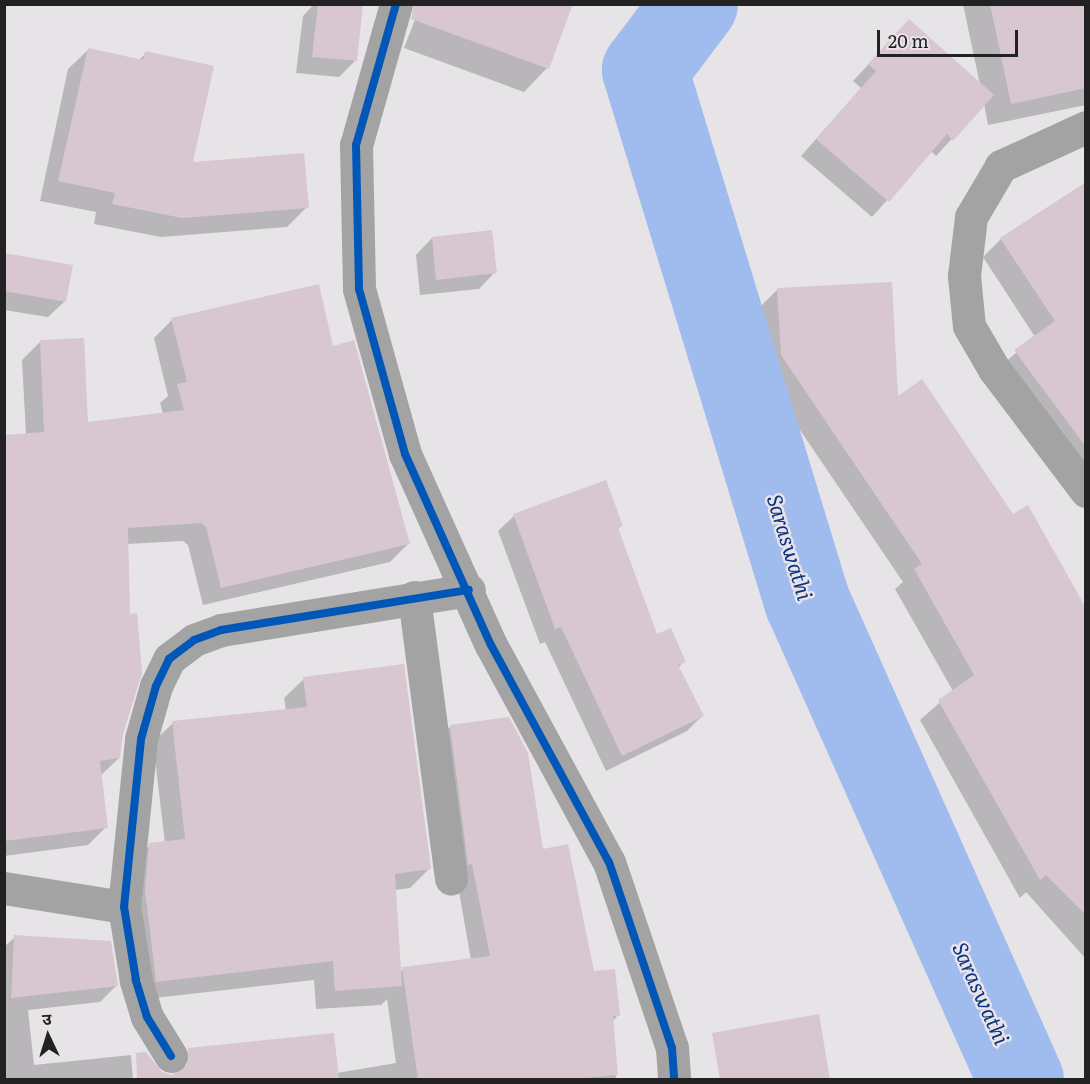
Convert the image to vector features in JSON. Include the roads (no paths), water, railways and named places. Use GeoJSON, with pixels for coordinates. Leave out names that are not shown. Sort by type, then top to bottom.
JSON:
{"type":"FeatureCollection","features":[{"type":"Feature","properties":{"kind":"street"},"geometry":{"type":"LineString","coordinates":[[396,4],[356,146],[359,289],[405,454],[469,590],[491,645],[609,862],[672,1048],[674,1080]]}},
{"type":"Feature","properties":{"kind":"street"},"geometry":{"type":"LineString","coordinates":[[1086,127],[1001,166],[971,217],[964,276],[969,326],[994,369],[1086,491]]}},
{"type":"Feature","properties":{"kind":"street"},"geometry":{"type":"LineString","coordinates":[[171,1056],[147,1017],[124,906],[141,739],[156,686],[169,659],[194,640],[221,630],[414,597],[469,590]]}},
{"type":"Feature","properties":{"kind":"street"},"geometry":{"type":"LineString","coordinates":[[414,597],[451,879]]}},
{"type":"Feature","properties":{"kind":"street"},"geometry":{"type":"LineString","coordinates":[[4,888],[124,906]]}},
{"type":"Feature","properties":{"kind":"waterway","name":"Saraswathi"},"geometry":{"type":"LineString","coordinates":[[695,4],[645,70],[807,601],[1021,1080]]}}]}
